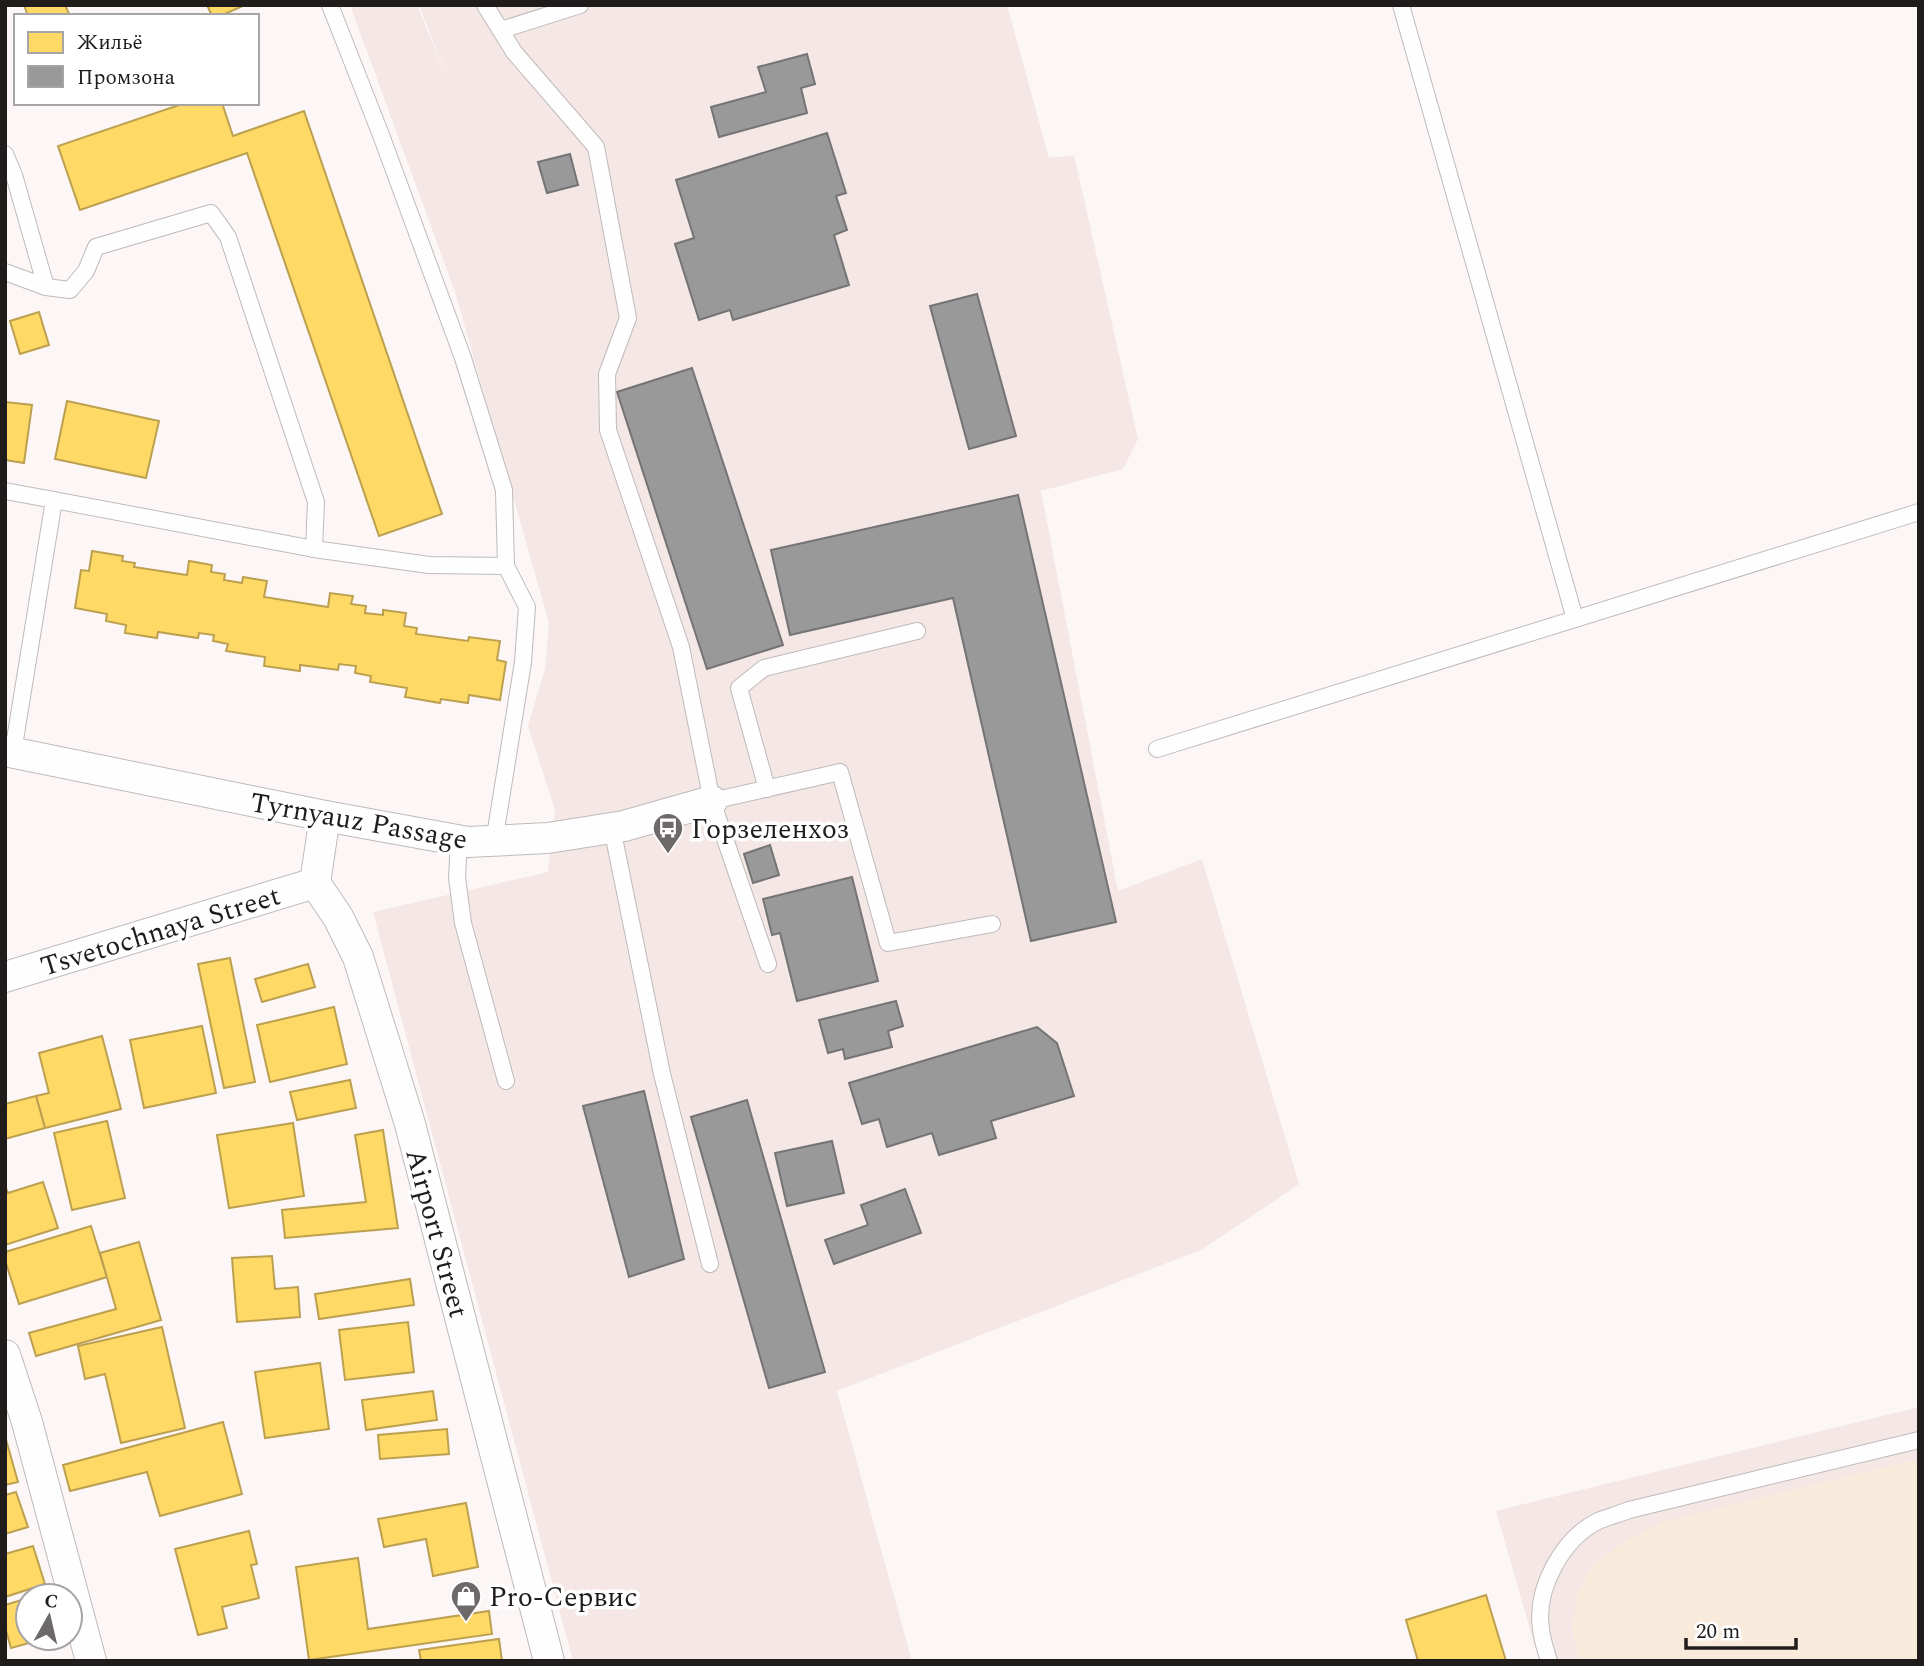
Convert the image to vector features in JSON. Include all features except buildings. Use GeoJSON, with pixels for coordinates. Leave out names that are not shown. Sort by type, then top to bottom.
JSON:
{"type":"FeatureCollection","features":[{"type":"Feature","properties":{"kind":"street","name":"Tyrnyauz Passage"},"geometry":{"type":"LineString","coordinates":[[9,751],[325,816],[459,840],[494,842],[548,838],[612,828],[712,801]]}},
{"type":"Feature","properties":{"kind":"street"},"geometry":{"type":"LineString","coordinates":[[315,883],[325,816]]}},
{"type":"Feature","properties":{"kind":"street","name":"Tsvetochnaya Street"},"geometry":{"type":"LineString","coordinates":[[5,977],[315,883]]}},
{"type":"Feature","properties":{"kind":"street","name":"Airport Street"},"geometry":{"type":"LineString","coordinates":[[315,883],[338,917],[358,957],[410,1124],[549,1661]]}},
{"type":"Feature","properties":{"kind":"street"},"geometry":{"type":"LineString","coordinates":[[5,1354],[27,1422],[92,1661]]}},
{"type":"Feature","properties":{"kind":"lane"},"geometry":{"type":"LineString","coordinates":[[330,5],[468,371],[504,490],[506,566],[527,607],[523,662],[494,842]]}},
{"type":"Feature","properties":{"kind":"lane"},"geometry":{"type":"LineString","coordinates":[[485,5],[514,52],[596,147],[628,318],[607,373],[608,430],[681,647],[712,801],[768,964]]}},
{"type":"Feature","properties":{"kind":"lane"},"geometry":{"type":"LineString","coordinates":[[501,30],[580,5]]}},
{"type":"Feature","properties":{"kind":"lane"},"geometry":{"type":"LineString","coordinates":[[1401,5],[1575,620]]}},
{"type":"Feature","properties":{"kind":"lane"},"geometry":{"type":"LineString","coordinates":[[5,154],[14,174],[46,287]]}},
{"type":"Feature","properties":{"kind":"lane"},"geometry":{"type":"LineString","coordinates":[[5,272],[46,287],[70,290],[86,271],[96,247],[211,213],[228,237],[316,502],[314,549]]}},
{"type":"Feature","properties":{"kind":"lane"},"geometry":{"type":"LineString","coordinates":[[5,491],[314,549],[429,565],[506,566]]}},
{"type":"Feature","properties":{"kind":"lane"},"geometry":{"type":"LineString","coordinates":[[9,751],[54,500]]}},
{"type":"Feature","properties":{"kind":"lane"},"geometry":{"type":"LineString","coordinates":[[1157,749],[1919,512]]}},
{"type":"Feature","properties":{"kind":"lane"},"geometry":{"type":"LineString","coordinates":[[767,789],[739,688],[764,668],[917,631]]}},
{"type":"Feature","properties":{"kind":"lane"},"geometry":{"type":"LineString","coordinates":[[712,801],[840,772],[888,943],[992,924]]}},
{"type":"Feature","properties":{"kind":"lane"},"geometry":{"type":"LineString","coordinates":[[612,828],[662,1074],[710,1264]]}},
{"type":"Feature","properties":{"kind":"lane"},"geometry":{"type":"LineString","coordinates":[[459,840],[457,878],[463,923],[506,1081]]}},
{"type":"Feature","properties":{"kind":"lane"},"geometry":{"type":"LineString","coordinates":[[1549,1661],[1540,1629],[1544,1586],[1567,1548],[1597,1522],[1629,1510],[1919,1440]]}},
{"type":"Feature","properties":{"kind":"shaded area","name":"Горзеленхоз"},"geometry":{"type":"Polygon","coordinates":[[[350,5],[417,5],[450,85],[419,5],[1007,5],[1049,158],[1074,155],[1138,439],[1123,469],[1041,491],[1118,891],[1202,859],[1299,1184],[1203,1249],[837,1391],[912,1661],[573,1661],[373,912],[548,872],[555,810],[528,726],[545,669],[549,623],[455,292],[350,5]]]}},
{"type":"Feature","properties":{"kind":"shaded area"},"geometry":{"type":"Polygon","coordinates":[[[1919,1407],[1919,1661],[1539,1661],[1496,1511],[1919,1407]]]}},
{"type":"Feature","properties":{"kind":"shaded area"},"geometry":{"type":"Polygon","coordinates":[[[1919,1459],[1919,1661],[1579,1661],[1572,1627],[1578,1594],[1593,1565],[1622,1543],[1662,1522],[1919,1459]]]}},
{"type":"Feature","properties":{"kind":"place","name":"Горзеленхоз"},"geometry":{"type":"Point","coordinates":[668,855]}},
{"type":"Feature","properties":{"kind":"place","name":"Pro-Сервис"},"geometry":{"type":"Point","coordinates":[466,1623]}}]}
